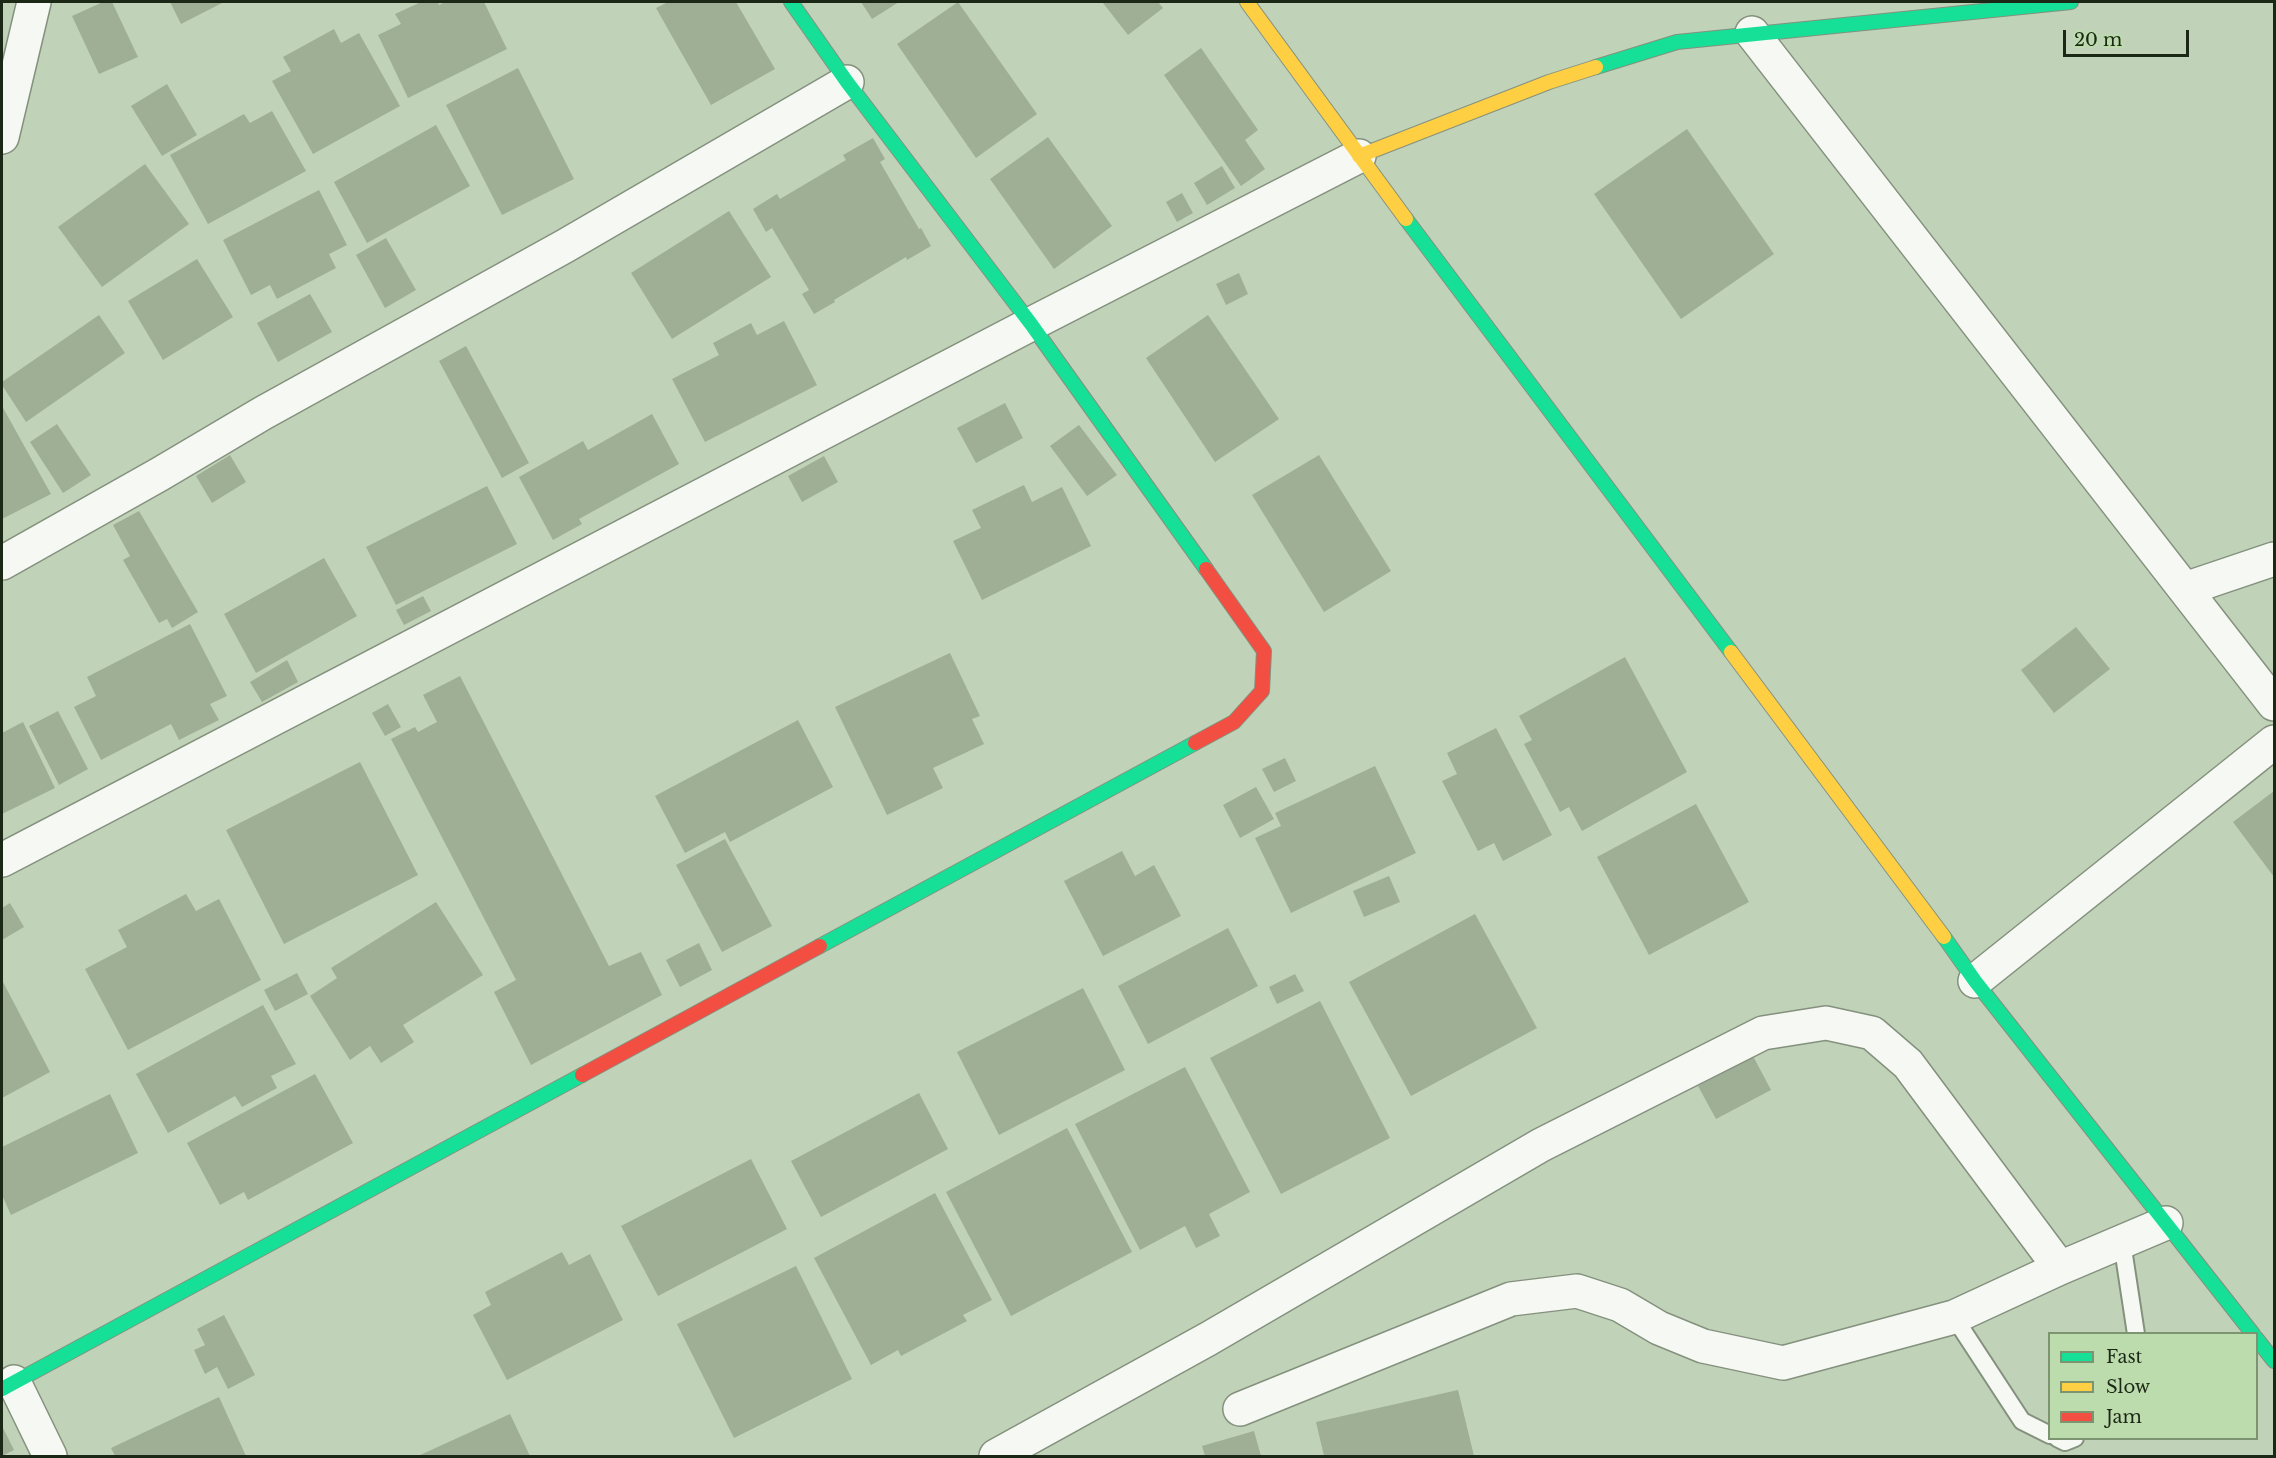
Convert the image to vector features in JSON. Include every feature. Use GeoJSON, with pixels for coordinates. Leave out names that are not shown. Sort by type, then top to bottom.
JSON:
{"type":"FeatureCollection","features":[{"type":"Feature","properties":{"kind":"street"},"geometry":{"type":"LineString","coordinates":[[2,138],[34,2]]}},
{"type":"Feature","properties":{"kind":"street"},"geometry":{"type":"LineString","coordinates":[[51,1456],[8,1386],[1234,722],[1262,691],[1264,651],[1031,324],[847,82],[791,2]]}},
{"type":"Feature","properties":{"kind":"street"},"geometry":{"type":"LineString","coordinates":[[1247,2],[1359,156],[1975,981],[2251,1332]]}},
{"type":"Feature","properties":{"kind":"street"},"geometry":{"type":"LineString","coordinates":[[2,860],[1031,324],[1359,156],[1548,82],[1677,42],[2071,2]]}},
{"type":"Feature","properties":{"kind":"street"},"geometry":{"type":"LineString","coordinates":[[1752,33],[2274,704]]}},
{"type":"Feature","properties":{"kind":"street"},"geometry":{"type":"LineString","coordinates":[[2,563],[263,413],[565,246],[847,82]]}},
{"type":"Feature","properties":{"kind":"street"},"geometry":{"type":"LineString","coordinates":[[2185,589],[2274,559]]}},
{"type":"Feature","properties":{"kind":"street"},"geometry":{"type":"LineString","coordinates":[[1975,981],[2274,742]]}},
{"type":"Feature","properties":{"kind":"street"},"geometry":{"type":"LineString","coordinates":[[996,1456],[1208,1339],[1541,1145],[1763,1033],[1826,1023],[1872,1033],[1908,1064],[2060,1268]]}},
{"type":"Feature","properties":{"kind":"street"},"geometry":{"type":"LineString","coordinates":[[1240,1409],[1511,1299],[1576,1291],[1620,1305],[1659,1328],[1703,1346],[1783,1363],[1954,1317],[2060,1268],[2166,1223]]}},
{"type":"Feature","properties":{"kind":"street"},"geometry":{"type":"LineString","coordinates":[[2258,1341],[2274,1361]]}},
{"type":"Feature","properties":{"kind":"lane"},"geometry":{"type":"LineString","coordinates":[[2122,1242],[2136,1332]]}},
{"type":"Feature","properties":{"kind":"lane"},"geometry":{"type":"LineString","coordinates":[[1954,1317],[2022,1421],[2048,1434]]}},
{"type":"Feature","properties":{"kind":"building"},"geometry":{"type":"Polygon","coordinates":[[[103,2],[112,2],[138,57],[99,74],[72,16],[103,2]]]}},
{"type":"Feature","properties":{"kind":"building"},"geometry":{"type":"Polygon","coordinates":[[[170,2],[224,2],[181,24],[170,2]]]}},
{"type":"Feature","properties":{"kind":"building"},"geometry":{"type":"Polygon","coordinates":[[[421,2],[438,2],[439,5],[445,2],[484,2],[507,49],[408,98],[378,35],[401,24],[395,14],[421,2]]]}},
{"type":"Feature","properties":{"kind":"building"},"geometry":{"type":"Polygon","coordinates":[[[668,2],[736,2],[775,69],[711,105],[656,8],[668,2]]]}},
{"type":"Feature","properties":{"kind":"building"},"geometry":{"type":"Polygon","coordinates":[[[861,2],[899,2],[872,19],[861,2]]]}},
{"type":"Feature","properties":{"kind":"building"},"geometry":{"type":"Polygon","coordinates":[[[958,2],[1037,114],[976,158],[897,44],[958,2]]]}},
{"type":"Feature","properties":{"kind":"building"},"geometry":{"type":"Polygon","coordinates":[[[1158,2],[1163,8],[1128,35],[1103,3],[1158,2]]]}},
{"type":"Feature","properties":{"kind":"building"},"geometry":{"type":"Polygon","coordinates":[[[334,29],[341,43],[359,33],[400,106],[313,154],[272,81],[291,71],[283,57],[334,29]]]}},
{"type":"Feature","properties":{"kind":"building"},"geometry":{"type":"Polygon","coordinates":[[[1201,48],[1258,130],[1245,140],[1265,169],[1241,186],[1164,75],[1201,48]]]}},
{"type":"Feature","properties":{"kind":"building"},"geometry":{"type":"Polygon","coordinates":[[[518,68],[574,179],[502,215],[446,105],[518,68]]]}},
{"type":"Feature","properties":{"kind":"building"},"geometry":{"type":"Polygon","coordinates":[[[167,84],[197,135],[162,156],[131,106],[167,84]]]}},
{"type":"Feature","properties":{"kind":"building"},"geometry":{"type":"Polygon","coordinates":[[[272,111],[306,171],[208,224],[170,155],[244,114],[250,123],[272,111]]]}},
{"type":"Feature","properties":{"kind":"building"},"geometry":{"type":"Polygon","coordinates":[[[436,125],[470,186],[367,243],[334,182],[436,125]]]}},
{"type":"Feature","properties":{"kind":"building"},"geometry":{"type":"Polygon","coordinates":[[[1687,129],[1774,254],[1681,319],[1594,194],[1687,129]]]}},
{"type":"Feature","properties":{"kind":"building"},"geometry":{"type":"Polygon","coordinates":[[[1048,137],[1112,226],[1054,269],[990,179],[1048,137]]]}},
{"type":"Feature","properties":{"kind":"building"},"geometry":{"type":"Polygon","coordinates":[[[873,138],[885,159],[880,162],[931,246],[907,260],[906,257],[814,314],[802,294],[809,290],[772,228],[766,232],[753,209],[777,194],[780,199],[846,160],[843,155],[873,138]]]}},
{"type":"Feature","properties":{"kind":"building"},"geometry":{"type":"Polygon","coordinates":[[[145,164],[189,224],[102,287],[58,227],[145,164]]]}},
{"type":"Feature","properties":{"kind":"building"},"geometry":{"type":"Polygon","coordinates":[[[1222,166],[1235,188],[1207,205],[1194,183],[1222,166]]]}},
{"type":"Feature","properties":{"kind":"building"},"geometry":{"type":"Polygon","coordinates":[[[319,190],[347,245],[329,254],[336,268],[277,299],[270,285],[251,295],[223,240],[319,190]]]}},
{"type":"Feature","properties":{"kind":"building"},"geometry":{"type":"Polygon","coordinates":[[[1182,193],[1193,213],[1177,222],[1166,202],[1182,193]]]}},
{"type":"Feature","properties":{"kind":"building"},"geometry":{"type":"Polygon","coordinates":[[[729,211],[771,277],[672,339],[631,273],[729,211]]]}},
{"type":"Feature","properties":{"kind":"building"},"geometry":{"type":"Polygon","coordinates":[[[386,238],[416,290],[385,308],[356,255],[386,238]]]}},
{"type":"Feature","properties":{"kind":"building"},"geometry":{"type":"Polygon","coordinates":[[[197,259],[233,317],[163,360],[128,301],[197,259]]]}},
{"type":"Feature","properties":{"kind":"building"},"geometry":{"type":"Polygon","coordinates":[[[1239,273],[1248,294],[1226,305],[1216,284],[1239,273]]]}},
{"type":"Feature","properties":{"kind":"building"},"geometry":{"type":"Polygon","coordinates":[[[310,294],[332,332],[278,362],[257,323],[310,294]]]}},
{"type":"Feature","properties":{"kind":"building"},"geometry":{"type":"Polygon","coordinates":[[[99,315],[125,353],[26,422],[2,382],[99,315]]]}},
{"type":"Feature","properties":{"kind":"building"},"geometry":{"type":"Polygon","coordinates":[[[1208,315],[1279,419],[1215,462],[1146,358],[1208,315]]]}},
{"type":"Feature","properties":{"kind":"building"},"geometry":{"type":"Polygon","coordinates":[[[784,321],[817,385],[705,442],[672,379],[719,355],[713,343],[751,323],[757,335],[784,321]]]}},
{"type":"Feature","properties":{"kind":"building"},"geometry":{"type":"Polygon","coordinates":[[[466,346],[529,463],[502,478],[439,361],[466,346]]]}},
{"type":"Feature","properties":{"kind":"building"},"geometry":{"type":"Polygon","coordinates":[[[1005,403],[1023,438],[976,463],[957,428],[1005,403]]]}},
{"type":"Feature","properties":{"kind":"building"},"geometry":{"type":"Polygon","coordinates":[[[2,406],[51,494],[2,519],[2,406]]]}},
{"type":"Feature","properties":{"kind":"building"},"geometry":{"type":"Polygon","coordinates":[[[652,414],[679,464],[579,519],[582,524],[553,540],[519,477],[583,441],[588,450],[652,414]]]}},
{"type":"Feature","properties":{"kind":"building"},"geometry":{"type":"Polygon","coordinates":[[[57,424],[91,475],[63,493],[30,442],[57,424]]]}},
{"type":"Feature","properties":{"kind":"building"},"geometry":{"type":"Polygon","coordinates":[[[1079,425],[1117,475],[1087,496],[1050,446],[1079,425]]]}},
{"type":"Feature","properties":{"kind":"building"},"geometry":{"type":"Polygon","coordinates":[[[230,455],[246,482],[212,503],[196,476],[230,455]]]}},
{"type":"Feature","properties":{"kind":"building"},"geometry":{"type":"Polygon","coordinates":[[[1319,455],[1391,571],[1324,612],[1252,495],[1319,455]]]}},
{"type":"Feature","properties":{"kind":"building"},"geometry":{"type":"Polygon","coordinates":[[[824,456],[838,482],[802,502],[788,476],[824,456]]]}},
{"type":"Feature","properties":{"kind":"building"},"geometry":{"type":"Polygon","coordinates":[[[1024,485],[1032,502],[1062,487],[1091,546],[982,600],[953,541],[981,528],[972,510],[1024,485]]]}},
{"type":"Feature","properties":{"kind":"building"},"geometry":{"type":"Polygon","coordinates":[[[487,486],[517,544],[396,605],[366,547],[487,486]]]}},
{"type":"Feature","properties":{"kind":"building"},"geometry":{"type":"Polygon","coordinates":[[[139,511],[198,612],[172,628],[167,619],[159,623],[123,560],[130,556],[113,525],[139,511]]]}},
{"type":"Feature","properties":{"kind":"building"},"geometry":{"type":"Polygon","coordinates":[[[324,558],[357,616],[256,673],[224,614],[324,558]]]}},
{"type":"Feature","properties":{"kind":"building"},"geometry":{"type":"Polygon","coordinates":[[[423,596],[431,611],[404,625],[396,610],[423,596]]]}},
{"type":"Feature","properties":{"kind":"building"},"geometry":{"type":"Polygon","coordinates":[[[190,624],[227,696],[210,704],[219,720],[179,740],[171,724],[101,760],[74,707],[96,696],[87,677],[190,624]]]}},
{"type":"Feature","properties":{"kind":"building"},"geometry":{"type":"Polygon","coordinates":[[[2076,627],[2110,669],[2054,713],[2021,670],[2076,627]]]}},
{"type":"Feature","properties":{"kind":"building"},"geometry":{"type":"Polygon","coordinates":[[[950,653],[980,716],[972,719],[984,744],[933,768],[943,788],[887,815],[835,707],[950,653]]]}},
{"type":"Feature","properties":{"kind":"building"},"geometry":{"type":"Polygon","coordinates":[[[1625,657],[1687,772],[1582,831],[1569,807],[1560,812],[1524,744],[1532,740],[1519,716],[1625,657]]]}},
{"type":"Feature","properties":{"kind":"building"},"geometry":{"type":"Polygon","coordinates":[[[287,660],[298,682],[262,702],[250,682],[287,660]]]}},
{"type":"Feature","properties":{"kind":"building"},"geometry":{"type":"Polygon","coordinates":[[[460,676],[609,966],[641,952],[662,995],[531,1065],[494,992],[516,980],[391,739],[415,727],[418,732],[437,722],[423,695],[460,676]]]}},
{"type":"Feature","properties":{"kind":"building"},"geometry":{"type":"Polygon","coordinates":[[[388,704],[401,727],[385,736],[372,713],[388,704]]]}},
{"type":"Feature","properties":{"kind":"building"},"geometry":{"type":"Polygon","coordinates":[[[58,711],[88,769],[59,785],[29,726],[58,711]]]}},
{"type":"Feature","properties":{"kind":"building"},"geometry":{"type":"Polygon","coordinates":[[[798,720],[833,787],[730,842],[725,832],[685,853],[655,796],[798,720]]]}},
{"type":"Feature","properties":{"kind":"building"},"geometry":{"type":"Polygon","coordinates":[[[23,722],[55,788],[2,814],[2,733],[23,722]]]}},
{"type":"Feature","properties":{"kind":"building"},"geometry":{"type":"Polygon","coordinates":[[[1496,728],[1552,835],[1503,861],[1494,843],[1478,851],[1442,781],[1457,774],[1447,753],[1496,728]]]}},
{"type":"Feature","properties":{"kind":"building"},"geometry":{"type":"Polygon","coordinates":[[[1285,758],[1296,781],[1274,792],[1262,769],[1285,758]]]}},
{"type":"Feature","properties":{"kind":"building"},"geometry":{"type":"Polygon","coordinates":[[[360,762],[418,875],[284,944],[226,830],[360,762]]]}},
{"type":"Feature","properties":{"kind":"building"},"geometry":{"type":"Polygon","coordinates":[[[1375,766],[1416,853],[1291,913],[1255,838],[1281,826],[1275,813],[1375,766]]]}},
{"type":"Feature","properties":{"kind":"building"},"geometry":{"type":"Polygon","coordinates":[[[1256,787],[1274,819],[1240,838],[1223,805],[1256,787]]]}},
{"type":"Feature","properties":{"kind":"building"},"geometry":{"type":"Polygon","coordinates":[[[2274,791],[2274,877],[2233,822],[2274,791]]]}},
{"type":"Feature","properties":{"kind":"building"},"geometry":{"type":"Polygon","coordinates":[[[1696,804],[1749,902],[1649,955],[1597,857],[1696,804]]]}},
{"type":"Feature","properties":{"kind":"building"},"geometry":{"type":"Polygon","coordinates":[[[725,839],[772,926],[722,952],[676,865],[725,839]]]}},
{"type":"Feature","properties":{"kind":"building"},"geometry":{"type":"Polygon","coordinates":[[[1122,851],[1135,876],[1154,865],[1181,916],[1103,956],[1064,881],[1122,851]]]}},
{"type":"Feature","properties":{"kind":"building"},"geometry":{"type":"Polygon","coordinates":[[[1389,876],[1400,902],[1364,917],[1353,891],[1389,876]]]}},
{"type":"Feature","properties":{"kind":"building"},"geometry":{"type":"Polygon","coordinates":[[[186,894],[196,911],[219,899],[261,980],[128,1050],[85,969],[127,947],[118,930],[186,894]]]}},
{"type":"Feature","properties":{"kind":"building"},"geometry":{"type":"Polygon","coordinates":[[[436,902],[483,975],[403,1025],[414,1042],[381,1063],[370,1046],[350,1060],[310,996],[337,978],[331,968],[436,902]]]}},
{"type":"Feature","properties":{"kind":"building"},"geometry":{"type":"Polygon","coordinates":[[[10,903],[24,927],[2,940],[2,908],[10,903]]]}},
{"type":"Feature","properties":{"kind":"building"},"geometry":{"type":"Polygon","coordinates":[[[1475,914],[1537,1028],[1411,1096],[1349,982],[1475,914]]]}},
{"type":"Feature","properties":{"kind":"building"},"geometry":{"type":"Polygon","coordinates":[[[1228,928],[1258,986],[1148,1044],[1118,986],[1228,928]]]}},
{"type":"Feature","properties":{"kind":"building"},"geometry":{"type":"Polygon","coordinates":[[[699,943],[712,970],[680,987],[666,960],[699,943]]]}},
{"type":"Feature","properties":{"kind":"building"},"geometry":{"type":"Polygon","coordinates":[[[297,973],[308,994],[275,1011],[264,990],[297,973]]]}},
{"type":"Feature","properties":{"kind":"building"},"geometry":{"type":"Polygon","coordinates":[[[1295,974],[1304,991],[1277,1004],[1269,987],[1295,974]]]}},
{"type":"Feature","properties":{"kind":"building"},"geometry":{"type":"Polygon","coordinates":[[[2,980],[50,1072],[2,1098],[2,980]]]}},
{"type":"Feature","properties":{"kind":"building"},"geometry":{"type":"Polygon","coordinates":[[[1083,988],[1125,1070],[999,1135],[957,1052],[1083,988]]]}},
{"type":"Feature","properties":{"kind":"building"},"geometry":{"type":"Polygon","coordinates":[[[1320,1001],[1390,1138],[1281,1194],[1210,1058],[1320,1001]]]}},
{"type":"Feature","properties":{"kind":"building"},"geometry":{"type":"Polygon","coordinates":[[[263,1005],[296,1064],[271,1076],[277,1088],[242,1107],[235,1096],[168,1133],[136,1074],[263,1005]]]}},
{"type":"Feature","properties":{"kind":"building"},"geometry":{"type":"Polygon","coordinates":[[[1753,1056],[1771,1090],[1716,1119],[1698,1086],[1753,1056]]]}},
{"type":"Feature","properties":{"kind":"building"},"geometry":{"type":"Polygon","coordinates":[[[1185,1067],[1250,1192],[1209,1214],[1220,1236],[1196,1248],[1185,1226],[1140,1250],[1075,1124],[1185,1067]]]}},
{"type":"Feature","properties":{"kind":"building"},"geometry":{"type":"Polygon","coordinates":[[[315,1074],[353,1143],[248,1200],[244,1192],[220,1205],[187,1143],[315,1074]]]}},
{"type":"Feature","properties":{"kind":"building"},"geometry":{"type":"Polygon","coordinates":[[[919,1093],[948,1149],[821,1217],[791,1161],[919,1093]]]}},
{"type":"Feature","properties":{"kind":"building"},"geometry":{"type":"Polygon","coordinates":[[[110,1094],[138,1153],[11,1215],[2,1195],[2,1147],[110,1094]]]}},
{"type":"Feature","properties":{"kind":"building"},"geometry":{"type":"Polygon","coordinates":[[[1067,1128],[1132,1252],[1011,1316],[946,1192],[1067,1128]]]}},
{"type":"Feature","properties":{"kind":"building"},"geometry":{"type":"Polygon","coordinates":[[[751,1159],[787,1229],[658,1296],[621,1226],[751,1159]]]}},
{"type":"Feature","properties":{"kind":"building"},"geometry":{"type":"Polygon","coordinates":[[[935,1193],[992,1300],[963,1315],[967,1321],[901,1356],[898,1350],[871,1365],[814,1258],[935,1193]]]}},
{"type":"Feature","properties":{"kind":"building"},"geometry":{"type":"Polygon","coordinates":[[[562,1252],[569,1265],[590,1254],[623,1320],[507,1380],[473,1315],[491,1305],[485,1292],[562,1252]]]}},
{"type":"Feature","properties":{"kind":"building"},"geometry":{"type":"Polygon","coordinates":[[[796,1266],[852,1379],[734,1438],[677,1324],[796,1266]]]}},
{"type":"Feature","properties":{"kind":"building"},"geometry":{"type":"Polygon","coordinates":[[[224,1315],[255,1375],[228,1389],[217,1367],[205,1374],[194,1350],[205,1345],[197,1329],[224,1315]]]}},
{"type":"Feature","properties":{"kind":"building"},"geometry":{"type":"Polygon","coordinates":[[[1458,1390],[1474,1456],[1324,1456],[1316,1422],[1458,1390]]]}},
{"type":"Feature","properties":{"kind":"building"},"geometry":{"type":"Polygon","coordinates":[[[219,1397],[246,1456],[115,1456],[111,1448],[219,1397]]]}},
{"type":"Feature","properties":{"kind":"building"},"geometry":{"type":"Polygon","coordinates":[[[510,1414],[530,1456],[418,1456],[510,1414]]]}},
{"type":"Feature","properties":{"kind":"building"},"geometry":{"type":"Polygon","coordinates":[[[2,1426],[14,1450],[2,1456],[2,1426]]]}},
{"type":"Feature","properties":{"kind":"building"},"geometry":{"type":"Polygon","coordinates":[[[1254,1431],[1261,1456],[1205,1456],[1202,1446],[1254,1431]]]}},
{"type":"Feature","properties":{"kind":"traffic: fast"},"geometry":{"type":"LineString","coordinates":[[791,2],[847,82],[1031,324],[1206,569]]}},
{"type":"Feature","properties":{"kind":"traffic: fast"},"geometry":{"type":"LineString","coordinates":[[1596,67],[1677,42],[2071,2]]}},
{"type":"Feature","properties":{"kind":"traffic: fast"},"geometry":{"type":"LineString","coordinates":[[1406,219],[1731,652]]}},
{"type":"Feature","properties":{"kind":"traffic: fast"},"geometry":{"type":"LineString","coordinates":[[820,946],[1195,743]]}},
{"type":"Feature","properties":{"kind":"traffic: fast"},"geometry":{"type":"LineString","coordinates":[[1944,937],[1975,981],[2251,1332]]}},
{"type":"Feature","properties":{"kind":"traffic: fast"},"geometry":{"type":"LineString","coordinates":[[2,1389],[582,1075]]}},
{"type":"Feature","properties":{"kind":"traffic: fast"},"geometry":{"type":"LineString","coordinates":[[2258,1341],[2274,1361]]}},
{"type":"Feature","properties":{"kind":"traffic: slow"},"geometry":{"type":"LineString","coordinates":[[1247,2],[1406,219]]}},
{"type":"Feature","properties":{"kind":"traffic: slow"},"geometry":{"type":"LineString","coordinates":[[1359,156],[1549,82],[1596,67]]}},
{"type":"Feature","properties":{"kind":"traffic: slow"},"geometry":{"type":"LineString","coordinates":[[1731,652],[1944,937]]}},
{"type":"Feature","properties":{"kind":"traffic: jam"},"geometry":{"type":"LineString","coordinates":[[1195,743],[1234,722],[1262,691],[1264,651],[1206,569]]}},
{"type":"Feature","properties":{"kind":"traffic: jam"},"geometry":{"type":"LineString","coordinates":[[582,1075],[820,946]]}}]}
